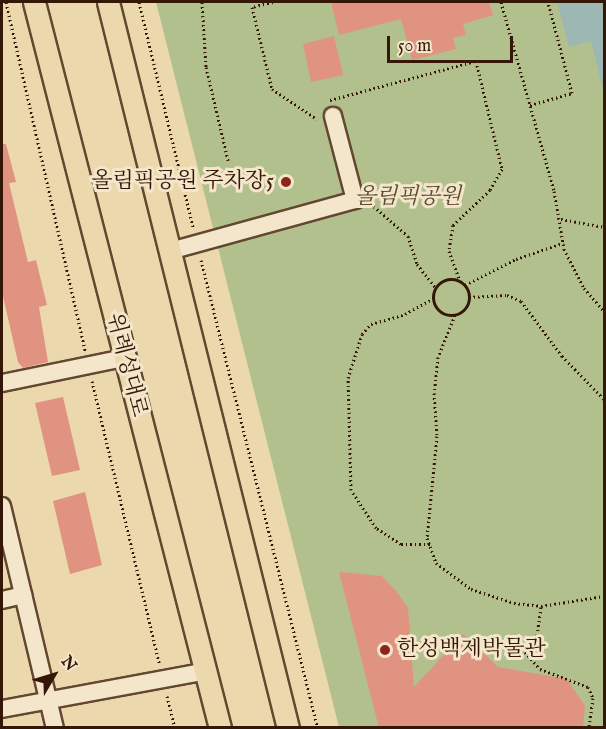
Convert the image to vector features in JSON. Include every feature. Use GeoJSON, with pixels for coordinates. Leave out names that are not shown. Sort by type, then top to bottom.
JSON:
{"type":"FeatureCollection","features":[{"type":"Feature","properties":{"kind":"main road","name":"위례성대로"},"geometry":{"type":"LineString","coordinates":[[34,2],[220,728]]}},
{"type":"Feature","properties":{"kind":"main road"},"geometry":{"type":"LineString","coordinates":[[108,2],[288,728]]}},
{"type":"Feature","properties":{"kind":"street"},"geometry":{"type":"LineString","coordinates":[[170,251],[355,200],[333,116]]}},
{"type":"Feature","properties":{"kind":"street"},"geometry":{"type":"LineString","coordinates":[[2,383],[124,358]]}},
{"type":"Feature","properties":{"kind":"street"},"geometry":{"type":"LineString","coordinates":[[2,506],[56,728]]}},
{"type":"Feature","properties":{"kind":"street"},"geometry":{"type":"LineString","coordinates":[[2,600],[23,595]]}},
{"type":"Feature","properties":{"kind":"street"},"geometry":{"type":"LineString","coordinates":[[2,709],[207,671]]}},
{"type":"Feature","properties":{"kind":"path"},"geometry":{"type":"LineString","coordinates":[[139,2],[318,728]]}},
{"type":"Feature","properties":{"kind":"path"},"geometry":{"type":"LineString","coordinates":[[202,2],[206,68],[228,160]]}},
{"type":"Feature","properties":{"kind":"path"},"geometry":{"type":"LineString","coordinates":[[273,2],[259,3],[252,7],[272,89],[319,120],[333,116]]}},
{"type":"Feature","properties":{"kind":"path"},"geometry":{"type":"LineString","coordinates":[[501,2],[561,219],[563,243],[584,288],[604,311]]}},
{"type":"Feature","properties":{"kind":"path"},"geometry":{"type":"LineString","coordinates":[[530,105],[573,93],[548,2]]}},
{"type":"Feature","properties":{"kind":"path"},"geometry":{"type":"LineString","coordinates":[[329,97],[476,62],[502,169],[490,190],[461,214],[448,237],[460,281]]}},
{"type":"Feature","properties":{"kind":"path"},"geometry":{"type":"LineString","coordinates":[[355,200],[377,206],[393,219],[436,288],[434,298],[438,309],[455,315]]}},
{"type":"Feature","properties":{"kind":"path"},"geometry":{"type":"LineString","coordinates":[[561,219],[604,227]]}},
{"type":"Feature","properties":{"kind":"path"},"geometry":{"type":"LineString","coordinates":[[465,285],[516,259],[563,243]]}},
{"type":"Feature","properties":{"kind":"path"},"geometry":{"type":"LineString","coordinates":[[436,288],[449,279],[460,281],[465,285],[470,297],[466,308],[455,315],[438,357],[434,393],[437,436],[428,510],[430,544],[436,563],[471,589],[541,606],[604,596]]}},
{"type":"Feature","properties":{"kind":"path"},"geometry":{"type":"LineString","coordinates":[[470,297],[507,295],[522,301],[562,356],[604,399]]}},
{"type":"Feature","properties":{"kind":"path"},"geometry":{"type":"LineString","coordinates":[[430,544],[401,544],[384,533],[362,512],[351,490],[348,378],[362,334],[371,324],[405,314],[434,298]]}},
{"type":"Feature","properties":{"kind":"path"},"geometry":{"type":"LineString","coordinates":[[541,606],[537,635],[525,652],[540,669],[588,687],[593,698],[589,728]]}},
{"type":"Feature","properties":{"kind":"green space","name":"올림픽공원"},"geometry":{"type":"Polygon","coordinates":[[[156,2],[604,2],[604,727],[339,727],[156,2]]]}},
{"type":"Feature","properties":{"kind":"water"},"geometry":{"type":"Polygon","coordinates":[[[557,2],[604,2],[604,94],[591,41],[569,47],[557,2]]]}},
{"type":"Feature","properties":{"kind":"building"},"geometry":{"type":"Polygon","coordinates":[[[331,2],[489,2],[493,15],[463,24],[466,35],[453,38],[456,49],[412,60],[401,19],[339,35],[331,2]]]}},
{"type":"Feature","properties":{"kind":"building"},"geometry":{"type":"Polygon","coordinates":[[[334,36],[343,75],[311,82],[303,44],[334,36]]]}},
{"type":"Feature","properties":{"kind":"building"},"geometry":{"type":"Polygon","coordinates":[[[2,144],[6,144],[16,182],[9,183],[28,262],[36,260],[47,305],[39,307],[48,362],[23,368],[18,362],[2,292],[2,144]]]}},
{"type":"Feature","properties":{"kind":"building"},"geometry":{"type":"Polygon","coordinates":[[[63,397],[80,470],[52,476],[35,403],[63,397]]]}},
{"type":"Feature","properties":{"kind":"building"},"geometry":{"type":"Polygon","coordinates":[[[85,492],[102,565],[70,574],[53,501],[85,492]]]}},
{"type":"Feature","properties":{"kind":"building","name":"한성백제박물관"},"geometry":{"type":"Polygon","coordinates":[[[339,572],[382,576],[408,608],[414,687],[463,634],[498,667],[567,679],[585,706],[583,728],[379,728],[339,572]]]}},
{"type":"Feature","properties":{"kind":"place","name":"올림픽공원 주차장5"},"geometry":{"type":"Point","coordinates":[286,182]}},
{"type":"Feature","properties":{"kind":"place","name":"한성백제박물관"},"geometry":{"type":"Point","coordinates":[385,650]}}]}
